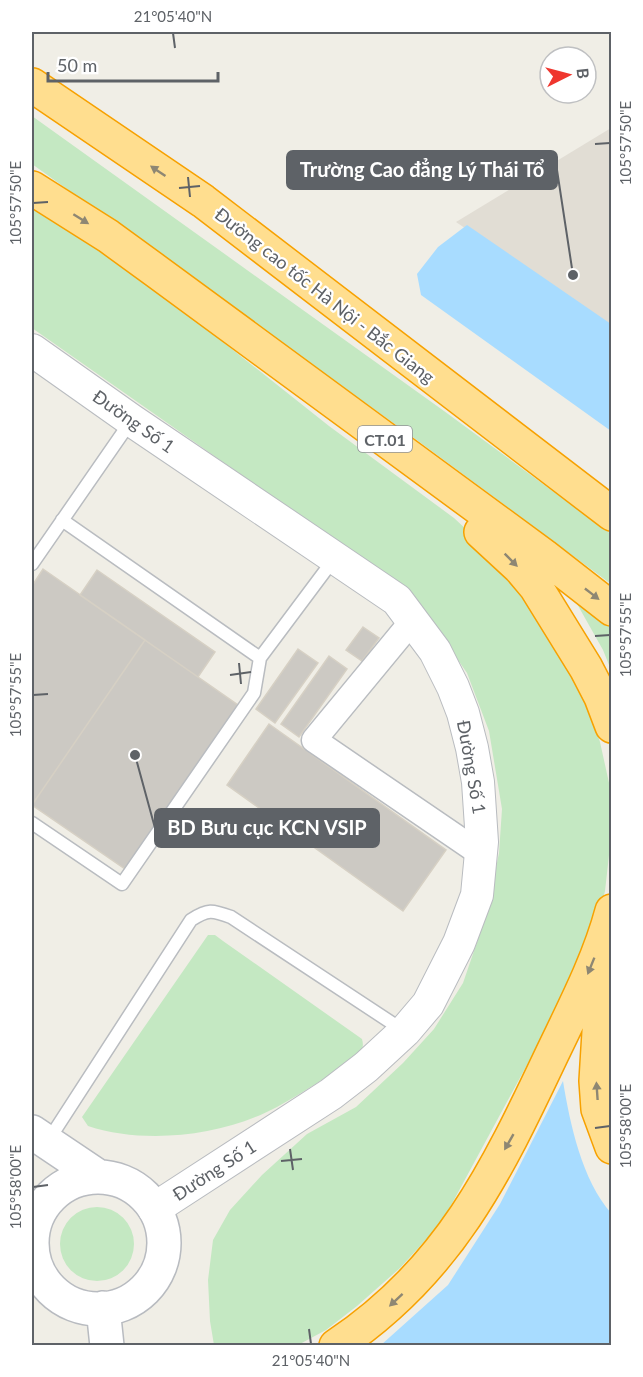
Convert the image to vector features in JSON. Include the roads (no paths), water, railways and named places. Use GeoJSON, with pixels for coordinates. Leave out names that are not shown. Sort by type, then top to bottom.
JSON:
{"type":"FeatureCollection","features":[{"type":"Feature","properties":{"kind":"highway","name":"Đường cao tốc Hà Nội - Bắc Giang"},"geometry":{"type":"LineString","coordinates":[[32,85],[203,201],[612,513]]}},
{"type":"Feature","properties":{"kind":"highway","name":"CT.01"},"geometry":{"type":"LineString","coordinates":[[32,188],[108,236],[544,556],[612,609]]}},
{"type":"Feature","properties":{"kind":"highway"},"geometry":{"type":"LineString","coordinates":[[156,271],[489,538],[520,568],[536,587],[586,668],[601,697],[612,726]]}},
{"type":"Feature","properties":{"kind":"highway"},"geometry":{"type":"LineString","coordinates":[[389,345],[612,497]]}},
{"type":"Feature","properties":{"kind":"highway"},"geometry":{"type":"LineString","coordinates":[[336,1346],[368,1324],[408,1288],[446,1246],[478,1199],[516,1131],[577,1002],[612,911]]}},
{"type":"Feature","properties":{"kind":"highway"},"geometry":{"type":"LineString","coordinates":[[612,986],[600,1016],[596,1081],[598,1109],[612,1147]]}},
{"type":"Feature","properties":{"kind":"main road"},"geometry":{"type":"LineString","coordinates":[[39,1137],[99,1177]]}},
{"type":"Feature","properties":{"kind":"main road"},"geometry":{"type":"LineString","coordinates":[[83,1178],[116,1179],[131,1186],[144,1196],[154,1209],[161,1226],[163,1243],[161,1260],[154,1277],[136,1296],[120,1304],[94,1309],[74,1304],[57,1294],[43,1279],[34,1261],[32,1234],[36,1219],[44,1204],[55,1192],[83,1178]]}},
{"type":"Feature","properties":{"kind":"main road"},"geometry":{"type":"LineString","coordinates":[[103,1308],[107,1346]]}},
{"type":"Feature","properties":{"kind":"street","name":"Đường Số 1"},"geometry":{"type":"LineString","coordinates":[[32,350],[131,420],[397,600],[435,651],[463,713],[478,782],[481,854],[477,895],[459,944],[428,1004],[405,1031],[366,1067],[331,1094],[154,1209]]}},
{"type":"Feature","properties":{"kind":"street"},"geometry":{"type":"LineString","coordinates":[[413,620],[314,740],[481,854]]}},
{"type":"Feature","properties":{"kind":"lane"},"geometry":{"type":"LineString","coordinates":[[32,564],[131,420]]}},
{"type":"Feature","properties":{"kind":"lane"},"geometry":{"type":"LineString","coordinates":[[62,520],[260,658]]}},
{"type":"Feature","properties":{"kind":"lane"},"geometry":{"type":"LineString","coordinates":[[32,823],[122,884],[254,693],[260,658],[335,558]]}},
{"type":"Feature","properties":{"kind":"lane"},"geometry":{"type":"LineString","coordinates":[[39,1137],[191,920],[204,911],[231,917],[405,1031]]}},
{"type":"Feature","properties":{"kind":"water"},"geometry":{"type":"Polygon","coordinates":[[[467,225],[611,324],[611,431],[421,295],[417,274],[438,247],[467,225]]]}},
{"type":"Feature","properties":{"kind":"water"},"geometry":{"type":"Polygon","coordinates":[[[563,1081],[569,1115],[585,1168],[601,1200],[611,1213],[611,1343],[605,1346],[381,1345],[448,1285],[500,1204],[563,1081]]]}},
{"type":"Feature","properties":{"kind":"place","name":"Trường Cao đẳng Lý Thái Tổ"},"geometry":{"type":"Point","coordinates":[573,275]}},
{"type":"Feature","properties":{"kind":"place","name":"BD Bưu cục KCN VSIP"},"geometry":{"type":"Point","coordinates":[135,755]}}]}
